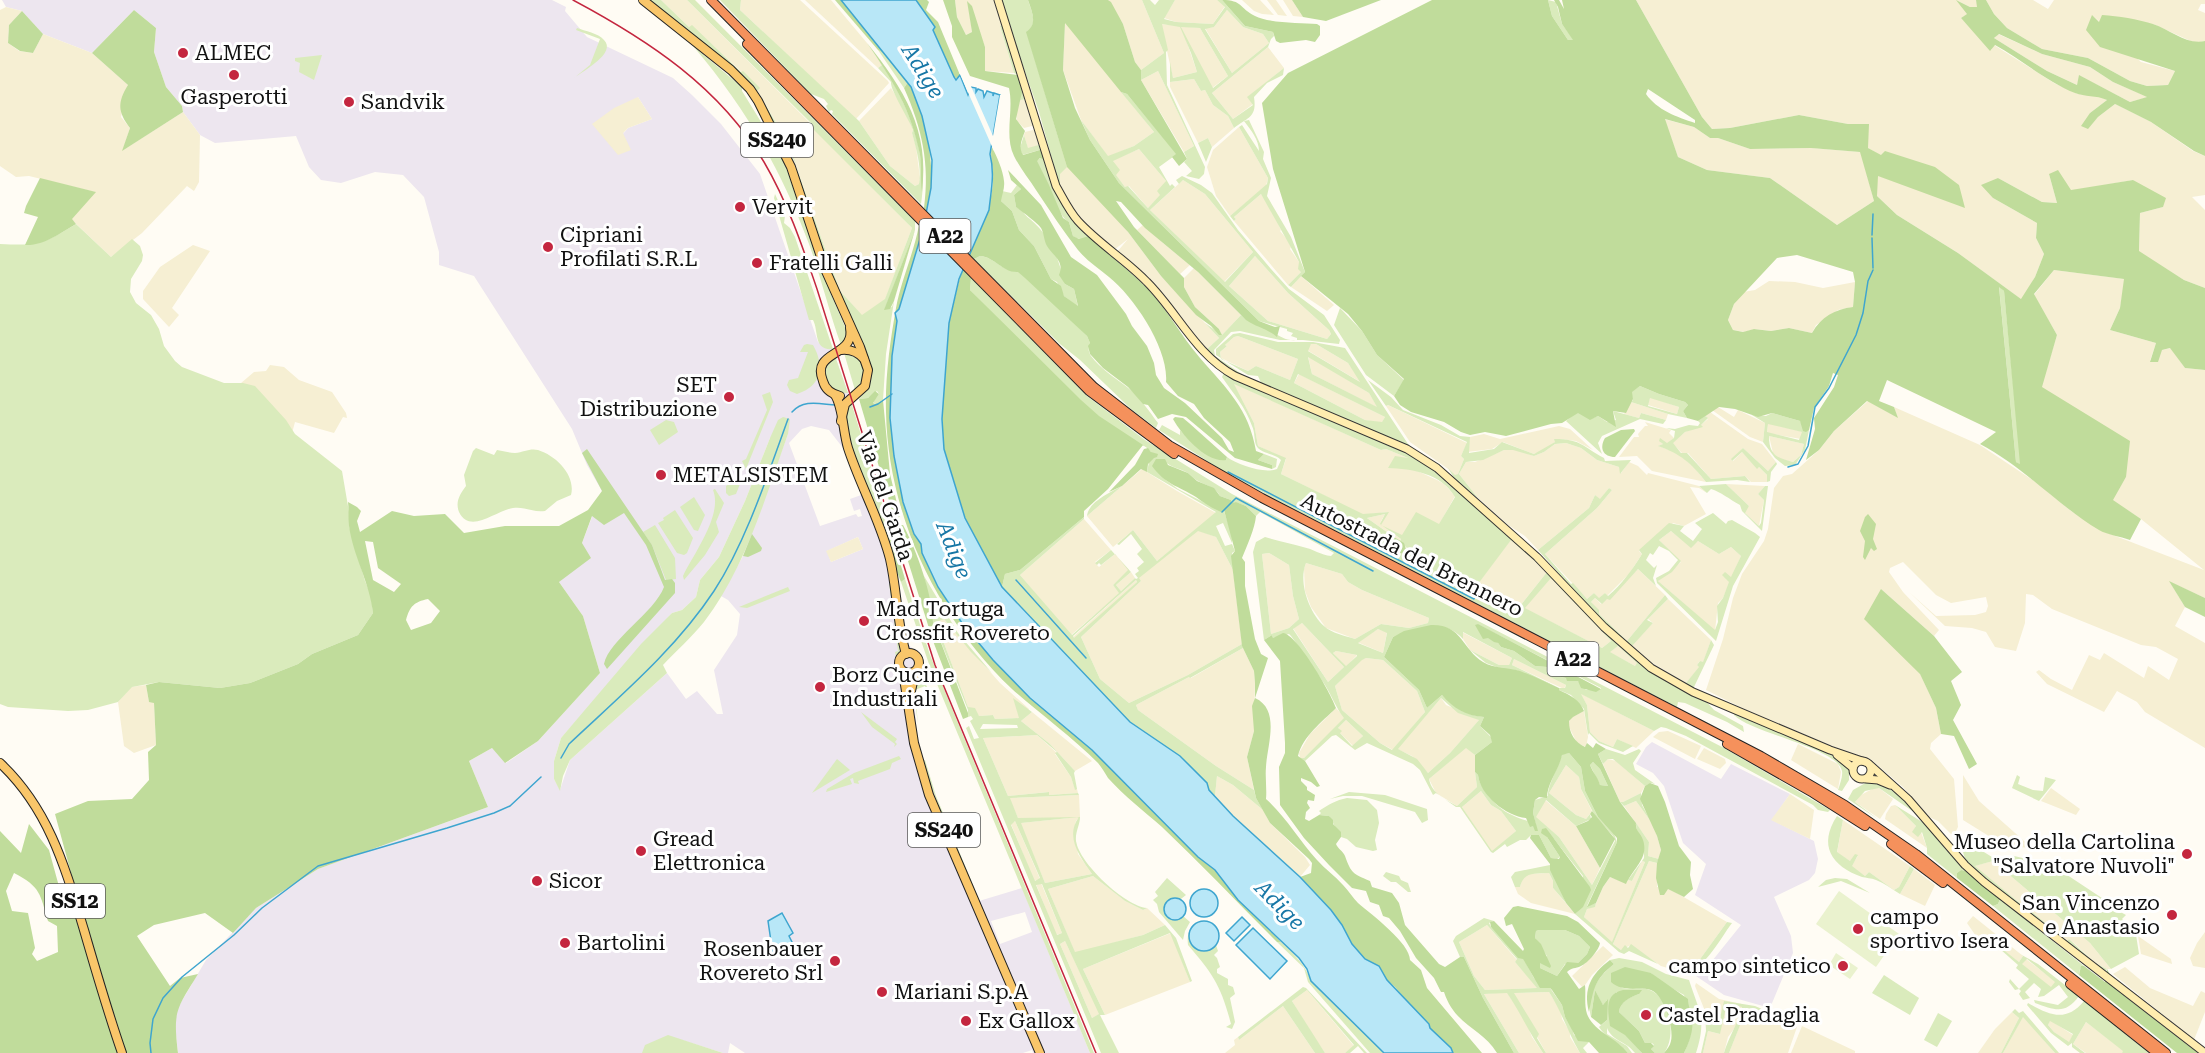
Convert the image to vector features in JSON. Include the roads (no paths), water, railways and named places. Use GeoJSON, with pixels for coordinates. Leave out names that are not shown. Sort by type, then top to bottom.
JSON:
{"type":"FeatureCollection","features":[{"type":"Feature","properties":{"kind":"highway","name":"Autostrada del Brennero"},"geometry":{"type":"LineString","coordinates":[[703,0],[910,205]]}},
{"type":"Feature","properties":{"kind":"highway","name":"Autostrada del Brennero"},"geometry":{"type":"LineString","coordinates":[[711,0],[1089,391],[1164,448],[1257,502],[1712,737],[1820,797],[1911,858],[2157,1053]]}},
{"type":"Feature","properties":{"kind":"highway","name":"Autostrada del Brennero"},"geometry":{"type":"LineString","coordinates":[[978,274],[1094,387],[1169,445],[1262,498],[1761,756],[1836,800],[1916,854],[2166,1053]]}},
{"type":"Feature","properties":{"kind":"main road"},"geometry":{"type":"LineString","coordinates":[[998,0],[1056,186],[1068,208],[1092,234],[1146,281],[1164,301],[1194,343],[1210,358],[1235,375],[1417,454],[1437,468],[1546,565],[1616,638],[1651,668],[1693,692],[1830,750],[1867,763],[1928,820],[1965,865],[1984,882],[2205,1053]]}},
{"type":"Feature","properties":{"kind":"main road","name":"Via del Garda"},"geometry":{"type":"LineString","coordinates":[[645,1],[741,79],[758,101],[790,167],[825,269],[866,363],[868,373],[866,383],[845,404],[842,421]]}},
{"type":"Feature","properties":{"kind":"main road","name":"Via del Garda"},"geometry":{"type":"LineString","coordinates":[[847,318],[851,337],[841,350],[828,357],[821,370],[825,387],[835,395],[840,404],[847,446],[886,544],[906,654]]}},
{"type":"Feature","properties":{"kind":"main road"},"geometry":{"type":"LineString","coordinates":[[841,350],[846,349],[857,353],[866,363]]}},
{"type":"Feature","properties":{"kind":"main road"},"geometry":{"type":"LineString","coordinates":[[835,395],[851,396]]}},
{"type":"Feature","properties":{"kind":"main road","name":"Via del Garda"},"geometry":{"type":"LineString","coordinates":[[1008,981],[994,940],[926,779],[914,720],[911,688],[919,667],[919,660],[916,655],[906,654],[899,662],[903,672],[914,743],[929,795],[1008,981],[1041,1053]]}},
{"type":"Feature","properties":{"kind":"main road"},"geometry":{"type":"LineString","coordinates":[[903,672],[915,673]]}},
{"type":"Feature","properties":{"kind":"main road"},"geometry":{"type":"LineString","coordinates":[[1830,750],[1853,768],[1857,778],[1881,781],[1897,789]]}},
{"type":"Feature","properties":{"kind":"main road","name":"SS12"},"geometry":{"type":"LineString","coordinates":[[0,763],[31,799],[52,836],[77,905],[122,1053]]}},
{"type":"Feature","properties":{"kind":"main road"},"geometry":{"type":"LineString","coordinates":[[1853,768],[1857,763],[1867,763]]}},
{"type":"Feature","properties":{"kind":"main road"},"geometry":{"type":"LineString","coordinates":[[1865,779],[1871,771],[1867,763]]}},
{"type":"Feature","properties":{"kind":"water","name":"Adige"},"geometry":{"type":"Polygon","coordinates":[[[841,0],[916,0],[935,27],[933,30],[954,77],[956,80],[960,75],[968,95],[971,87],[976,88],[976,92],[978,89],[983,91],[984,97],[987,91],[993,93],[993,96],[994,93],[1000,95],[990,154],[992,189],[989,210],[959,279],[949,323],[942,419],[944,449],[965,518],[1002,587],[1130,722],[1180,756],[1207,783],[1209,790],[1233,816],[1300,877],[1331,910],[1352,944],[1365,959],[1379,966],[1387,980],[1451,1048],[1453,1053],[1384,1053],[1311,981],[1307,969],[1299,958],[1238,900],[1215,870],[1198,857],[1092,750],[1030,698],[993,660],[962,623],[938,587],[922,553],[921,544],[914,534],[903,502],[894,456],[890,418],[892,356],[897,321],[895,313],[899,309],[923,229],[931,188],[932,160],[922,116],[911,87],[841,0]]]}},
{"type":"Feature","properties":{"kind":"water"},"geometry":{"type":"Polygon","coordinates":[[[1204,889],[1214,893],[1218,903],[1214,913],[1204,917],[1194,913],[1190,903],[1194,893],[1204,889]]]}},
{"type":"Feature","properties":{"kind":"water"},"geometry":{"type":"Polygon","coordinates":[[[1175,898],[1183,901],[1186,909],[1183,917],[1175,920],[1167,917],[1164,909],[1167,901],[1175,898]]]}},
{"type":"Feature","properties":{"kind":"water"},"geometry":{"type":"Polygon","coordinates":[[[782,913],[793,933],[789,936],[793,944],[773,955],[768,921],[782,913]]]}},
{"type":"Feature","properties":{"kind":"water"},"geometry":{"type":"Polygon","coordinates":[[[1242,917],[1250,925],[1234,941],[1226,933],[1242,917]]]}},
{"type":"Feature","properties":{"kind":"water"},"geometry":{"type":"Polygon","coordinates":[[[1204,921],[1214,926],[1219,936],[1214,946],[1204,951],[1194,946],[1189,936],[1194,926],[1204,921]]]}},
{"type":"Feature","properties":{"kind":"water"},"geometry":{"type":"Polygon","coordinates":[[[1253,928],[1287,961],[1270,979],[1236,945],[1253,928]]]}},
{"type":"Feature","properties":{"kind":"waterway"},"geometry":{"type":"LineString","coordinates":[[1872,235],[1873,214]]}},
{"type":"Feature","properties":{"kind":"waterway"},"geometry":{"type":"LineString","coordinates":[[1872,238],[1873,268]]}},
{"type":"Feature","properties":{"kind":"waterway"},"geometry":{"type":"LineString","coordinates":[[1788,467],[1798,464],[1808,446],[1815,407],[1829,388],[1856,335],[1863,313],[1868,281],[1873,270]]}},
{"type":"Feature","properties":{"kind":"waterway"},"geometry":{"type":"LineString","coordinates":[[870,407],[892,394]]}},
{"type":"Feature","properties":{"kind":"waterway"},"geometry":{"type":"LineString","coordinates":[[792,412],[807,404],[836,405]]}},
{"type":"Feature","properties":{"kind":"waterway"},"geometry":{"type":"LineString","coordinates":[[561,758],[569,744],[664,653],[699,613],[714,591],[726,572],[746,530],[788,419]]}},
{"type":"Feature","properties":{"kind":"waterway"},"geometry":{"type":"LineString","coordinates":[[1228,472],[1474,599],[1478,591]]}},
{"type":"Feature","properties":{"kind":"waterway"},"geometry":{"type":"LineString","coordinates":[[1222,512],[1236,498],[1373,571]]}},
{"type":"Feature","properties":{"kind":"waterway"},"geometry":{"type":"LineString","coordinates":[[1016,580],[1086,658]]}},
{"type":"Feature","properties":{"kind":"waterway"},"geometry":{"type":"LineString","coordinates":[[151,1053],[153,1019],[163,998],[182,977],[234,935],[262,908],[318,866],[494,813],[510,806],[541,777]]}},
{"type":"Feature","properties":{"kind":"railway"},"geometry":{"type":"LineString","coordinates":[[573,0],[655,49],[704,88],[746,135],[780,192],[817,289],[935,665],[1096,1053]]}},
{"type":"Feature","properties":{"kind":"place","name":"ALMEC"},"geometry":{"type":"Point","coordinates":[183,53]}},
{"type":"Feature","properties":{"kind":"place","name":"Gasperotti"},"geometry":{"type":"Point","coordinates":[234,75]}},
{"type":"Feature","properties":{"kind":"place","name":"Sandvik"},"geometry":{"type":"Point","coordinates":[349,102]}},
{"type":"Feature","properties":{"kind":"place","name":"Vervit"},"geometry":{"type":"Point","coordinates":[740,207]}},
{"type":"Feature","properties":{"kind":"place","name":"Cipriani Profilati S.R.L"},"geometry":{"type":"Point","coordinates":[548,247]}},
{"type":"Feature","properties":{"kind":"place","name":"Fratelli Galli"},"geometry":{"type":"Point","coordinates":[757,263]}},
{"type":"Feature","properties":{"kind":"place","name":"SET Distribuzione"},"geometry":{"type":"Point","coordinates":[729,397]}},
{"type":"Feature","properties":{"kind":"place","name":"METALSISTEM"},"geometry":{"type":"Point","coordinates":[661,475]}},
{"type":"Feature","properties":{"kind":"place","name":"Mad Tortuga Crossfit Rovereto"},"geometry":{"type":"Point","coordinates":[864,621]}},
{"type":"Feature","properties":{"kind":"place","name":"Borz Cucine Industriali"},"geometry":{"type":"Point","coordinates":[820,687]}},
{"type":"Feature","properties":{"kind":"place","name":"Gread Elettronica"},"geometry":{"type":"Point","coordinates":[641,851]}},
{"type":"Feature","properties":{"kind":"place","name":"Museo della Cartolina \"Salvatore Nuvoli\""},"geometry":{"type":"Point","coordinates":[2187,854]}},
{"type":"Feature","properties":{"kind":"place","name":"Sicor"},"geometry":{"type":"Point","coordinates":[537,881]}},
{"type":"Feature","properties":{"kind":"place","name":"San Vincenzo e Anastasio"},"geometry":{"type":"Point","coordinates":[2172,915]}},
{"type":"Feature","properties":{"kind":"place","name":"campo sportivo Isera"},"geometry":{"type":"Point","coordinates":[1858,929]}},
{"type":"Feature","properties":{"kind":"place","name":"Bartolini"},"geometry":{"type":"Point","coordinates":[565,943]}},
{"type":"Feature","properties":{"kind":"place","name":"Rosenbauer Rovereto Srl"},"geometry":{"type":"Point","coordinates":[835,961]}},
{"type":"Feature","properties":{"kind":"place","name":"campo sintetico"},"geometry":{"type":"Point","coordinates":[1843,966]}},
{"type":"Feature","properties":{"kind":"place","name":"Mariani S.p.A"},"geometry":{"type":"Point","coordinates":[882,992]}},
{"type":"Feature","properties":{"kind":"place","name":"Castel Pradaglia"},"geometry":{"type":"Point","coordinates":[1646,1015]}},
{"type":"Feature","properties":{"kind":"place","name":"Ex Gallox"},"geometry":{"type":"Point","coordinates":[966,1021]}}]}
